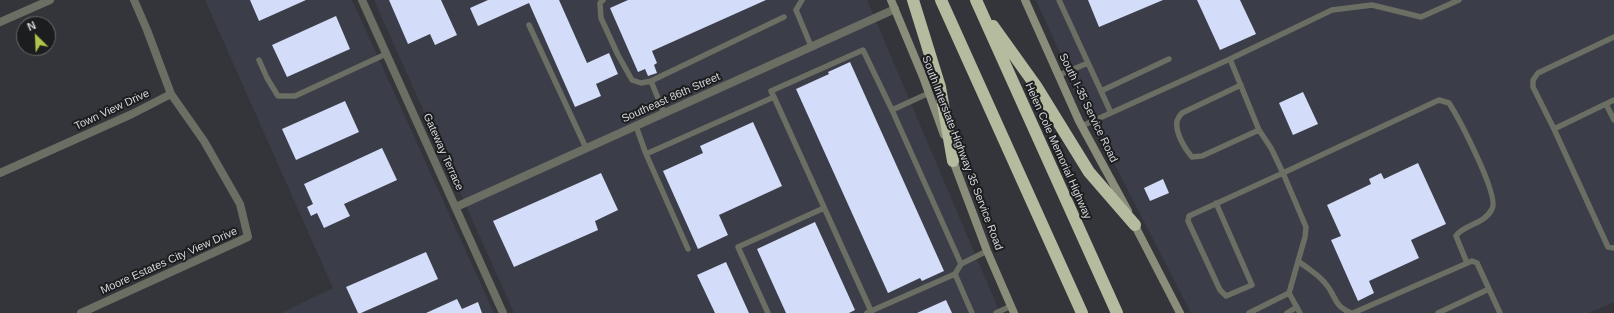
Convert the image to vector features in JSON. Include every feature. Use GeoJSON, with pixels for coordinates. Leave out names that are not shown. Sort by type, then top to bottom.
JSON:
{"type":"FeatureCollection","features":[{"type":"Feature","properties":{"kind":"highway"},"geometry":{"type":"LineString","coordinates":[[913,0],[940,87],[953,161]]}},
{"type":"Feature","properties":{"kind":"highway"},"geometry":{"type":"LineString","coordinates":[[941,0],[1082,313]]}},
{"type":"Feature","properties":{"kind":"highway"},"geometry":{"type":"LineString","coordinates":[[977,2],[1036,86],[1089,172],[1135,225]]}},
{"type":"Feature","properties":{"kind":"highway","name":"Helen Cole Memorial Highway"},"geometry":{"type":"LineString","coordinates":[[977,2],[1117,313]]}},
{"type":"Feature","properties":{"kind":"main road","name":"South Interstate Highway 35 Service Road"},"geometry":{"type":"LineString","coordinates":[[891,0],[929,93],[987,252],[1012,310]]}},
{"type":"Feature","properties":{"kind":"main road","name":"South I-35 Service Road"},"geometry":{"type":"LineString","coordinates":[[1025,0],[1082,126],[1135,225]]}},
{"type":"Feature","properties":{"kind":"main road"},"geometry":{"type":"LineString","coordinates":[[1135,225],[1180,313]]}},
{"type":"Feature","properties":{"kind":"street"},"geometry":{"type":"LineString","coordinates":[[0,22],[50,0]]}},
{"type":"Feature","properties":{"kind":"street"},"geometry":{"type":"LineString","coordinates":[[134,0],[171,94]]}},
{"type":"Feature","properties":{"kind":"street","name":"Gateway Terrace"},"geometry":{"type":"LineString","coordinates":[[362,0],[503,313]]}},
{"type":"Feature","properties":{"kind":"street","name":"Southeast 86th Street"},"geometry":{"type":"LineString","coordinates":[[456,207],[895,9]]}},
{"type":"Feature","properties":{"kind":"street","name":"Town View Drive"},"geometry":{"type":"LineString","coordinates":[[0,172],[132,114],[171,94]]}},
{"type":"Feature","properties":{"kind":"street","name":"Moore Estates City View Drive"},"geometry":{"type":"LineString","coordinates":[[81,313],[248,237],[240,204],[204,141],[171,94]]}},
{"type":"Feature","properties":{"kind":"lane"},"geometry":{"type":"LineString","coordinates":[[603,0],[600,3],[601,18],[618,55],[632,80],[641,83],[650,81],[784,17]]}},
{"type":"Feature","properties":{"kind":"lane"},"geometry":{"type":"LineString","coordinates":[[802,0],[796,10],[811,46]]}},
{"type":"Feature","properties":{"kind":"lane"},"geometry":{"type":"LineString","coordinates":[[1059,0],[1111,113]]}},
{"type":"Feature","properties":{"kind":"lane"},"geometry":{"type":"LineString","coordinates":[[1082,126],[1230,59],[1332,10],[1372,5],[1421,17],[1459,0]]}},
{"type":"Feature","properties":{"kind":"lane"},"geometry":{"type":"LineString","coordinates":[[529,25],[586,148]]}},
{"type":"Feature","properties":{"kind":"lane"},"geometry":{"type":"LineString","coordinates":[[1614,37],[1538,73],[1532,80],[1533,87],[1608,247],[1614,248]]}},
{"type":"Feature","properties":{"kind":"lane"},"geometry":{"type":"LineString","coordinates":[[961,264],[892,110],[862,50],[771,91],[870,312],[955,274],[961,264],[987,252]]}},
{"type":"Feature","properties":{"kind":"lane"},"geometry":{"type":"LineString","coordinates":[[260,60],[267,78],[278,96],[295,96],[386,54]]}},
{"type":"Feature","properties":{"kind":"lane"},"geometry":{"type":"LineString","coordinates":[[1101,91],[1169,59]]}},
{"type":"Feature","properties":{"kind":"lane"},"geometry":{"type":"LineString","coordinates":[[1230,59],[1259,130],[1271,148],[1306,227],[1305,237],[1289,293],[1299,310],[1287,313]]}},
{"type":"Feature","properties":{"kind":"lane"},"geometry":{"type":"LineString","coordinates":[[1059,75],[1088,63]]}},
{"type":"Feature","properties":{"kind":"lane"},"geometry":{"type":"LineString","coordinates":[[650,81],[664,113]]}},
{"type":"Feature","properties":{"kind":"lane"},"geometry":{"type":"LineString","coordinates":[[1241,85],[1182,112],[1177,121],[1177,130],[1192,157],[1202,156],[1259,130]]}},
{"type":"Feature","properties":{"kind":"lane"},"geometry":{"type":"LineString","coordinates":[[892,110],[929,93]]}},
{"type":"Feature","properties":{"kind":"lane"},"geometry":{"type":"LineString","coordinates":[[646,154],[774,97]]}},
{"type":"Feature","properties":{"kind":"lane"},"geometry":{"type":"LineString","coordinates":[[1216,204],[1252,285],[1226,296],[1220,290],[1188,221],[1189,216],[1439,100],[1449,102],[1470,141],[1493,197],[1494,208],[1489,214],[1480,222],[1458,232],[1456,236],[1467,264]]}},
{"type":"Feature","properties":{"kind":"lane"},"geometry":{"type":"LineString","coordinates":[[1554,129],[1614,100]]}},
{"type":"Feature","properties":{"kind":"lane"},"geometry":{"type":"LineString","coordinates":[[1606,104],[1614,120]]}},
{"type":"Feature","properties":{"kind":"lane"},"geometry":{"type":"LineString","coordinates":[[636,126],[646,154],[688,249]]}},
{"type":"Feature","properties":{"kind":"lane"},"geometry":{"type":"LineString","coordinates":[[768,313],[738,247],[824,208]]}},
{"type":"Feature","properties":{"kind":"lane"},"geometry":{"type":"LineString","coordinates":[[1298,261],[1319,276],[1327,285],[1341,309],[1352,313],[1472,261],[1478,262],[1500,313]]}},
{"type":"Feature","properties":{"kind":"lane"},"geometry":{"type":"LineString","coordinates":[[955,274],[972,313]]}},
{"type":"Feature","properties":{"kind":"lane"},"geometry":{"type":"LineString","coordinates":[[1438,313],[1489,289]]}},
{"type":"Feature","properties":{"kind":"lane"},"geometry":{"type":"LineString","coordinates":[[1249,313],[1289,293]]}},
{"type":"Feature","properties":{"kind":"lane"},"geometry":{"type":"LineString","coordinates":[[996,313],[1012,310]]}},
{"type":"Feature","properties":{"kind":"shaded area"},"geometry":{"type":"Polygon","coordinates":[[[205,0],[352,0],[494,313],[281,313],[333,288],[205,0]]]}},
{"type":"Feature","properties":{"kind":"shaded area"},"geometry":{"type":"Polygon","coordinates":[[[374,0],[867,0],[1000,313],[514,313],[374,0]]]}},
{"type":"Feature","properties":{"kind":"shaded area"},"geometry":{"type":"Polygon","coordinates":[[[1036,0],[1614,0],[1614,302],[1589,313],[1191,313],[1078,93],[1036,0]]]}},
{"type":"Feature","properties":{"kind":"building"},"geometry":{"type":"Polygon","coordinates":[[[250,0],[306,0],[259,21],[250,0]]]}},
{"type":"Feature","properties":{"kind":"building"},"geometry":{"type":"Polygon","coordinates":[[[389,0],[441,0],[457,35],[435,45],[430,34],[408,44],[389,0]]]}},
{"type":"Feature","properties":{"kind":"building"},"geometry":{"type":"Polygon","coordinates":[[[488,0],[559,0],[587,63],[609,53],[618,74],[596,84],[601,96],[575,107],[529,3],[478,26],[470,8],[488,0]]]}},
{"type":"Feature","properties":{"kind":"building"},"geometry":{"type":"Polygon","coordinates":[[[628,0],[766,0],[652,51],[657,63],[654,65],[657,73],[648,76],[645,69],[638,72],[610,8],[628,0]]]}},
{"type":"Feature","properties":{"kind":"building"},"geometry":{"type":"Polygon","coordinates":[[[1088,0],[1163,0],[1099,27],[1088,0]]]}},
{"type":"Feature","properties":{"kind":"building"},"geometry":{"type":"Polygon","coordinates":[[[1197,0],[1240,0],[1256,34],[1220,50],[1197,0]]]}},
{"type":"Feature","properties":{"kind":"building"},"geometry":{"type":"Polygon","coordinates":[[[336,16],[350,49],[287,77],[272,45],[336,16]]]}},
{"type":"Feature","properties":{"kind":"building"},"geometry":{"type":"Polygon","coordinates":[[[850,62],[944,271],[922,281],[920,278],[888,293],[796,89],[829,74],[828,72],[850,62]]]}},
{"type":"Feature","properties":{"kind":"building"},"geometry":{"type":"Polygon","coordinates":[[[1303,92],[1318,124],[1293,135],[1279,103],[1303,92]]]}},
{"type":"Feature","properties":{"kind":"building"},"geometry":{"type":"Polygon","coordinates":[[[345,101],[359,132],[296,160],[282,129],[345,101]]]}},
{"type":"Feature","properties":{"kind":"building"},"geometry":{"type":"Polygon","coordinates":[[[753,122],[782,186],[719,215],[728,235],[698,249],[663,171],[703,153],[700,146],[753,122]]]}},
{"type":"Feature","properties":{"kind":"building"},"geometry":{"type":"Polygon","coordinates":[[[382,148],[397,180],[344,204],[350,216],[324,228],[317,213],[311,216],[307,207],[313,204],[304,184],[382,148]]]}},
{"type":"Feature","properties":{"kind":"building"},"geometry":{"type":"Polygon","coordinates":[[[1418,163],[1446,224],[1411,240],[1419,258],[1369,281],[1374,293],[1358,301],[1331,240],[1341,236],[1327,205],[1371,184],[1369,179],[1381,173],[1384,179],[1418,163]]]}},
{"type":"Feature","properties":{"kind":"building"},"geometry":{"type":"Polygon","coordinates":[[[601,173],[618,210],[595,221],[598,230],[514,267],[493,221],[601,173]]]}},
{"type":"Feature","properties":{"kind":"building"},"geometry":{"type":"Polygon","coordinates":[[[1163,179],[1169,193],[1150,201],[1144,188],[1163,179]]]}},
{"type":"Feature","properties":{"kind":"building"},"geometry":{"type":"Polygon","coordinates":[[[815,222],[855,310],[849,313],[786,313],[757,249],[815,222]]]}},
{"type":"Feature","properties":{"kind":"building"},"geometry":{"type":"Polygon","coordinates":[[[426,252],[438,279],[358,313],[346,287],[426,252]]]}},
{"type":"Feature","properties":{"kind":"building"},"geometry":{"type":"Polygon","coordinates":[[[726,262],[749,313],[715,313],[697,275],[726,262]]]}},
{"type":"Feature","properties":{"kind":"building"},"geometry":{"type":"Polygon","coordinates":[[[457,299],[462,309],[478,302],[482,313],[426,313],[457,299]]]}},
{"type":"Feature","properties":{"kind":"building"},"geometry":{"type":"Polygon","coordinates":[[[946,300],[952,313],[917,313],[946,300]]]}}]}
